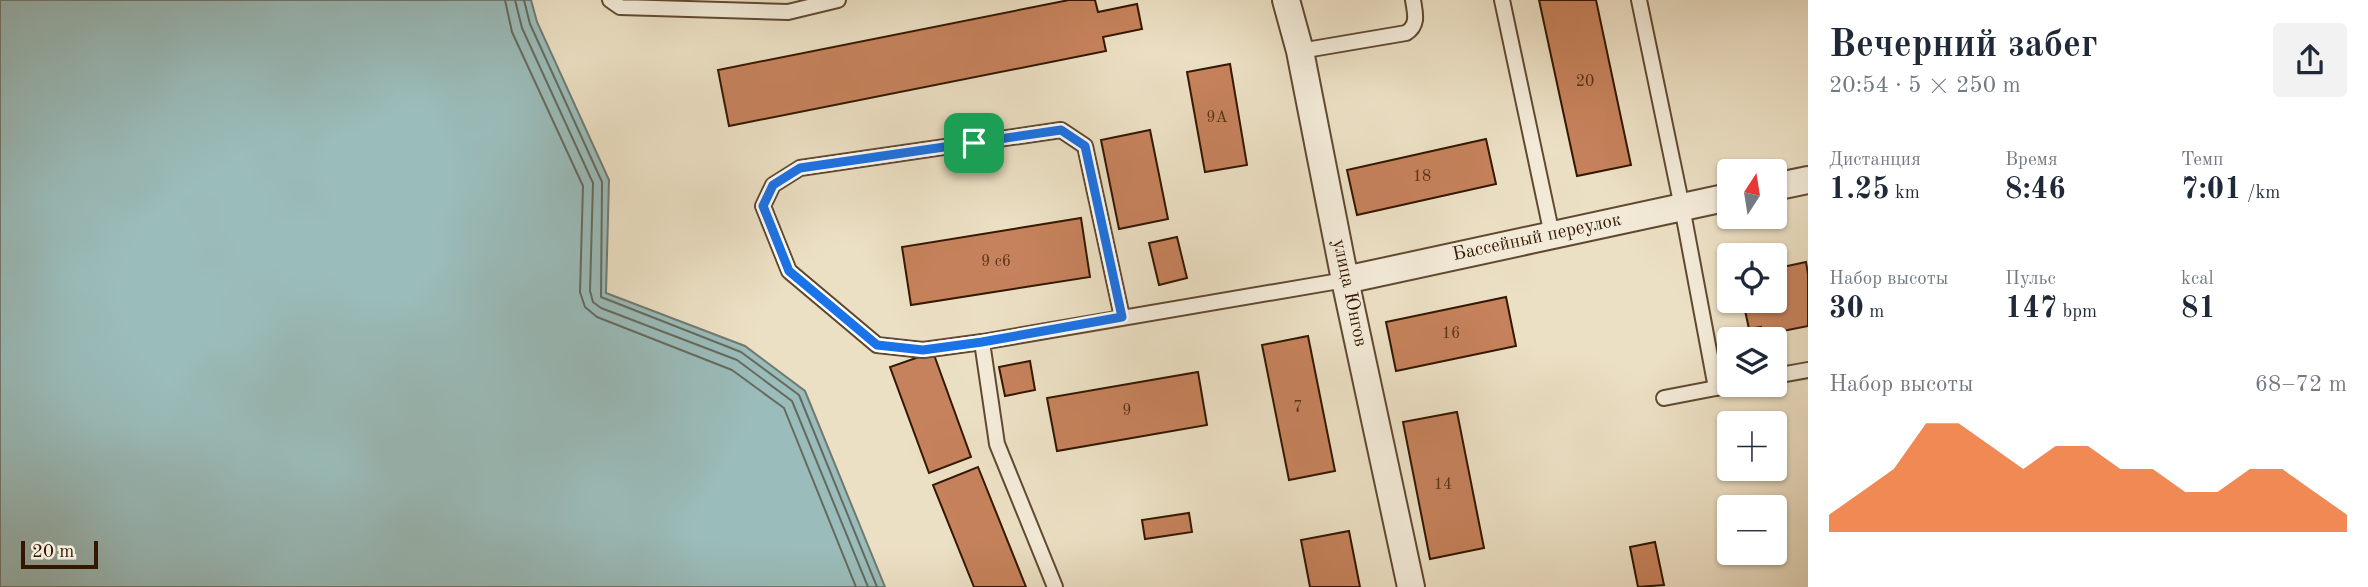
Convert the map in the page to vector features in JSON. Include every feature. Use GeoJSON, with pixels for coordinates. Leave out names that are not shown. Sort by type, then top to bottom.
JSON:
{"type":"FeatureCollection","features":[{"type":"Feature","properties":{"kind":"street","name":"улица Юнгов"},"geometry":{"type":"LineString","coordinates":[[1286,0],[1300,51],[1345,280],[1411,587]]}},
{"type":"Feature","properties":{"kind":"street"},"geometry":{"type":"LineString","coordinates":[[1787,184],[1808,180]]}},
{"type":"Feature","properties":{"kind":"street","name":"Бассейный переулок"},"geometry":{"type":"LineString","coordinates":[[1345,280],[1717,200]]}},
{"type":"Feature","properties":{"kind":"lane"},"geometry":{"type":"LineString","coordinates":[[610,0],[620,7],[788,12],[838,0]]}},
{"type":"Feature","properties":{"kind":"lane"},"geometry":{"type":"LineString","coordinates":[[1300,51],[1406,33],[1412,29],[1415,22],[1413,0]]}},
{"type":"Feature","properties":{"kind":"lane"},"geometry":{"type":"LineString","coordinates":[[1502,0],[1552,235]]}},
{"type":"Feature","properties":{"kind":"lane"},"geometry":{"type":"LineString","coordinates":[[1639,0],[1717,360]]}},
{"type":"Feature","properties":{"kind":"lane"},"geometry":{"type":"LineString","coordinates":[[1122,317],[1085,146],[1061,130],[800,168],[773,185],[763,206],[789,271],[877,345],[923,350],[982,342],[1345,280]]}},
{"type":"Feature","properties":{"kind":"lane"},"geometry":{"type":"LineString","coordinates":[[982,342],[997,444],[1055,587]]}},
{"type":"Feature","properties":{"kind":"lane"},"geometry":{"type":"LineString","coordinates":[[1787,374],[1808,370]]}},
{"type":"Feature","properties":{"kind":"lane"},"geometry":{"type":"LineString","coordinates":[[1664,398],[1717,387]]}},
{"type":"Feature","properties":{"kind":"water"},"geometry":{"type":"Polygon","coordinates":[[[0,0],[531,0],[537,22],[609,180],[606,293],[745,346],[805,391],[885,587],[0,587],[0,0]]]}},
{"type":"Feature","properties":{"kind":"building"},"geometry":{"type":"Polygon","coordinates":[[[1069,0],[1095,0],[1098,12],[1137,4],[1142,29],[1103,37],[1106,51],[729,126],[718,70],[1069,0]]]}},
{"type":"Feature","properties":{"kind":"building"},"geometry":{"type":"Polygon","coordinates":[[[1539,0],[1596,0],[1631,165],[1577,176],[1539,0]]]}},
{"type":"Feature","properties":{"kind":"building"},"geometry":{"type":"Polygon","coordinates":[[[1230,64],[1247,165],[1205,172],[1187,72],[1230,64]]]}},
{"type":"Feature","properties":{"kind":"building"},"geometry":{"type":"Polygon","coordinates":[[[1150,130],[1168,219],[1119,229],[1101,140],[1150,130]]]}},
{"type":"Feature","properties":{"kind":"building"},"geometry":{"type":"Polygon","coordinates":[[[1486,139],[1496,184],[1357,215],[1347,170],[1486,139]]]}},
{"type":"Feature","properties":{"kind":"building"},"geometry":{"type":"Polygon","coordinates":[[[1081,218],[1090,277],[911,305],[902,247],[1081,218]]]}},
{"type":"Feature","properties":{"kind":"building"},"geometry":{"type":"Polygon","coordinates":[[[1177,237],[1187,278],[1159,285],[1149,243],[1177,237]]]}},
{"type":"Feature","properties":{"kind":"building"},"geometry":{"type":"Polygon","coordinates":[[[1806,262],[1808,326],[1787,330],[1787,327],[1749,327],[1746,313],[1787,313],[1787,266],[1806,262]]]}},
{"type":"Feature","properties":{"kind":"building"},"geometry":{"type":"Polygon","coordinates":[[[1506,297],[1516,346],[1396,371],[1386,322],[1506,297]]]}},
{"type":"Feature","properties":{"kind":"building"},"geometry":{"type":"Polygon","coordinates":[[[1308,336],[1335,471],[1289,480],[1262,345],[1308,336]]]}},
{"type":"Feature","properties":{"kind":"building"},"geometry":{"type":"Polygon","coordinates":[[[933,352],[971,457],[929,473],[890,367],[933,352]]]}},
{"type":"Feature","properties":{"kind":"building"},"geometry":{"type":"Polygon","coordinates":[[[1030,361],[1035,390],[1005,396],[999,367],[1030,361]]]}},
{"type":"Feature","properties":{"kind":"building"},"geometry":{"type":"Polygon","coordinates":[[[1198,372],[1207,425],[1057,451],[1047,398],[1198,372]]]}},
{"type":"Feature","properties":{"kind":"building"},"geometry":{"type":"Polygon","coordinates":[[[1457,412],[1484,548],[1430,559],[1403,422],[1457,412]]]}},
{"type":"Feature","properties":{"kind":"building"},"geometry":{"type":"Polygon","coordinates":[[[978,467],[1026,587],[974,587],[933,485],[978,467]]]}},
{"type":"Feature","properties":{"kind":"building"},"geometry":{"type":"Polygon","coordinates":[[[1189,513],[1192,532],[1145,539],[1142,520],[1189,513]]]}},
{"type":"Feature","properties":{"kind":"building"},"geometry":{"type":"Polygon","coordinates":[[[1349,531],[1360,587],[1310,587],[1301,540],[1349,531]]]}},
{"type":"Feature","properties":{"kind":"building"},"geometry":{"type":"Polygon","coordinates":[[[1655,542],[1664,585],[1638,587],[1630,547],[1655,542]]]}},
{"type":"Feature","properties":{"kind":"route"},"geometry":{"type":"LineString","coordinates":[[1061,130],[1085,146],[1122,317],[923,350],[877,345],[789,271],[763,206],[773,185],[800,168],[974,143],[1061,130]]}}]}
